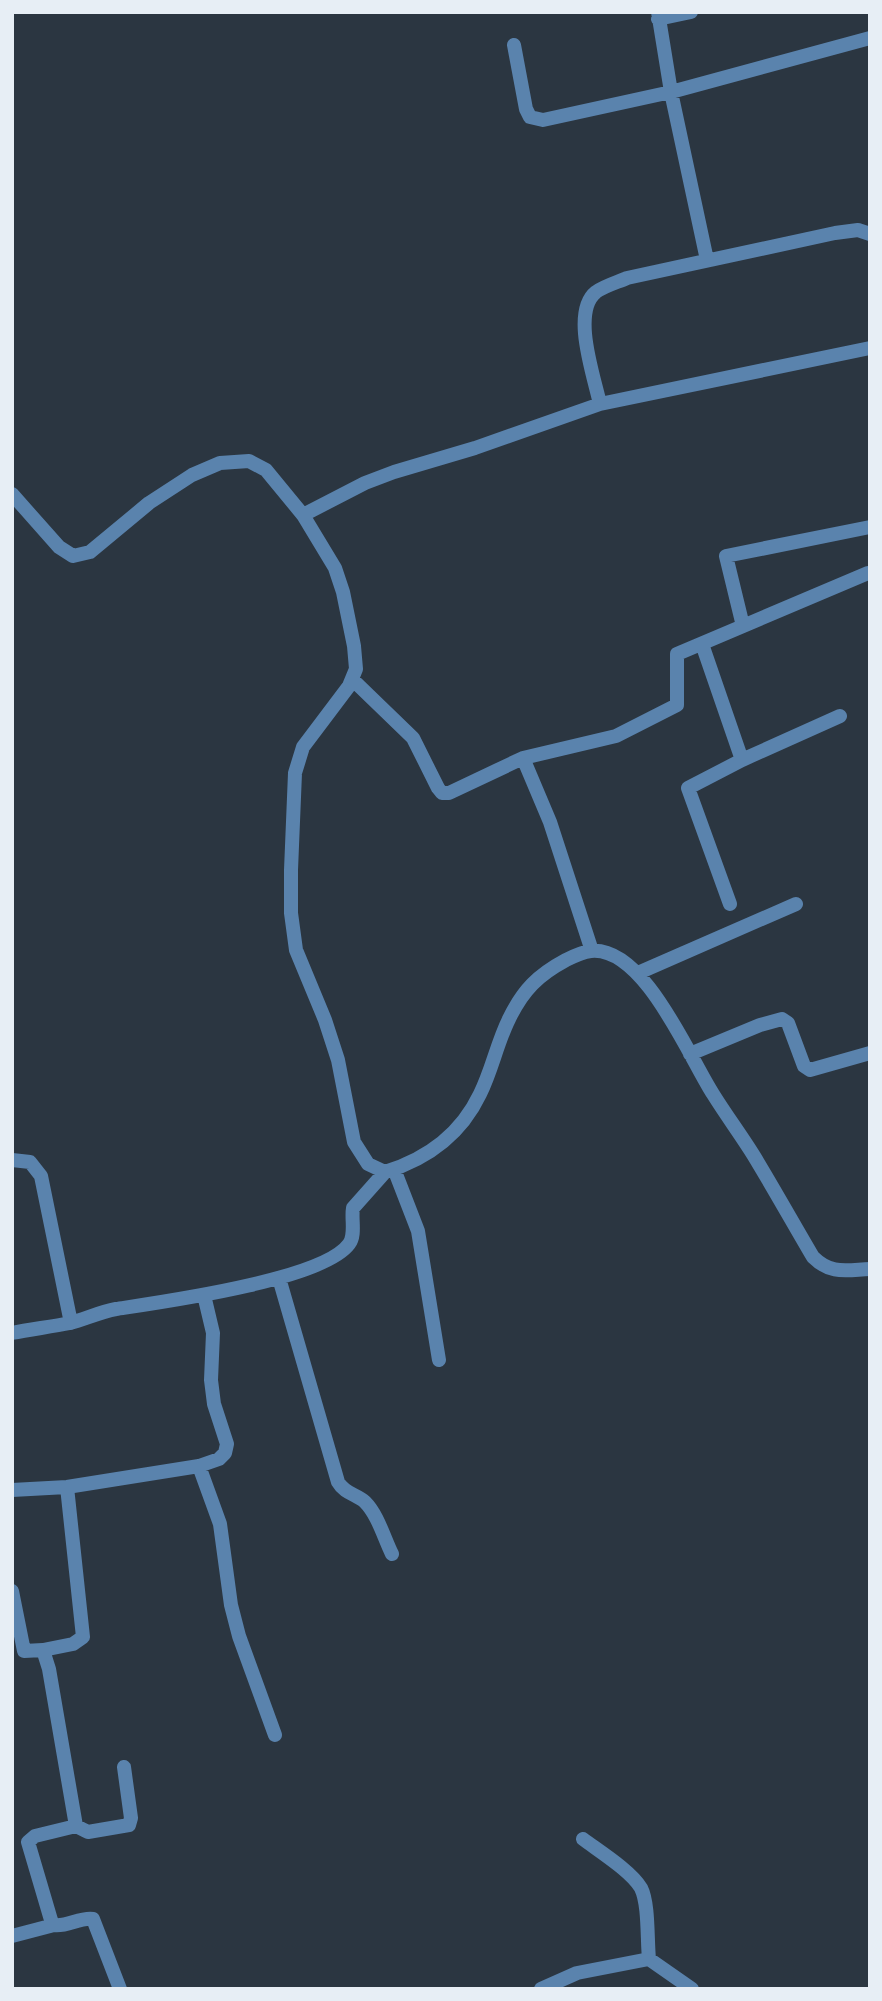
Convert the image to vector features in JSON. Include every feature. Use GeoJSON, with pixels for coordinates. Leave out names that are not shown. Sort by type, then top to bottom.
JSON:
{"type":"FeatureCollection","features":[{"type":"Feature","properties":{"kind":"street"},"geometry":{"type":"LineString","coordinates":[[691,12],[658,15],[671,92],[707,260]]}},
{"type":"Feature","properties":{"kind":"street"},"geometry":{"type":"LineString","coordinates":[[514,45],[527,109],[530,117],[537,120],[671,92],[870,38]]}},
{"type":"Feature","properties":{"kind":"street"},"geometry":{"type":"LineString","coordinates":[[600,404],[583,325],[586,305],[597,292],[627,278],[707,260],[835,233],[858,230],[870,234]]}},
{"type":"Feature","properties":{"kind":"street"},"geometry":{"type":"LineString","coordinates":[[303,515],[365,483],[394,472],[475,448],[600,404],[870,348]]}},
{"type":"Feature","properties":{"kind":"street"},"geometry":{"type":"LineString","coordinates":[[12,494],[59,547],[73,556],[90,552],[149,503],[192,475],[220,463],[248,461],[266,470],[303,515],[335,568],[343,592],[356,669],[349,686],[303,747],[298,759],[294,787],[291,913],[298,958],[325,1020],[338,1060],[354,1142],[368,1164],[390,1170]]}},
{"type":"Feature","properties":{"kind":"street"},"geometry":{"type":"LineString","coordinates":[[743,626],[726,556],[870,527]]}},
{"type":"Feature","properties":{"kind":"street"},"geometry":{"type":"LineString","coordinates":[[352,679],[412,738],[438,788],[442,793],[449,793],[523,758],[616,736],[677,705],[677,654],[868,573]]}},
{"type":"Feature","properties":{"kind":"street"},"geometry":{"type":"LineString","coordinates":[[702,644],[743,760]]}},
{"type":"Feature","properties":{"kind":"street"},"geometry":{"type":"LineString","coordinates":[[730,904],[688,788],[840,716]]}},
{"type":"Feature","properties":{"kind":"street"},"geometry":{"type":"LineString","coordinates":[[523,758],[550,822],[592,951]]}},
{"type":"Feature","properties":{"kind":"street"},"geometry":{"type":"LineString","coordinates":[[638,973],[796,904]]}},
{"type":"Feature","properties":{"kind":"street"},"geometry":{"type":"LineString","coordinates":[[12,1333],[71,1323],[113,1310],[151,1306],[279,1278],[329,1259],[350,1244],[353,1237],[353,1208],[390,1170],[429,1153],[449,1138],[464,1119],[480,1094],[508,1020],[529,985],[552,967],[578,954],[592,951],[606,953],[621,960],[638,973],[663,1004],[713,1095],[753,1155],[813,1257],[822,1266],[835,1271],[870,1269]]}},
{"type":"Feature","properties":{"kind":"street"},"geometry":{"type":"LineString","coordinates":[[690,1054],[760,1025],[782,1019],[788,1023],[804,1066],[810,1070],[870,1054]]}},
{"type":"Feature","properties":{"kind":"street"},"geometry":{"type":"LineString","coordinates":[[12,1160],[30,1162],[41,1176],[71,1323]]}},
{"type":"Feature","properties":{"kind":"street"},"geometry":{"type":"LineString","coordinates":[[390,1170],[418,1231],[439,1360]]}},
{"type":"Feature","properties":{"kind":"street"},"geometry":{"type":"LineString","coordinates":[[279,1278],[338,1482],[342,1489],[362,1499],[368,1506],[392,1554]]}},
{"type":"Feature","properties":{"kind":"street"},"geometry":{"type":"LineString","coordinates":[[12,1490],[66,1487],[200,1466],[219,1459],[225,1453],[227,1444],[214,1404],[211,1380],[213,1333],[204,1295]]}},
{"type":"Feature","properties":{"kind":"street"},"geometry":{"type":"LineString","coordinates":[[200,1466],[220,1524],[231,1605],[239,1636],[275,1735]]}},
{"type":"Feature","properties":{"kind":"street"},"geometry":{"type":"LineString","coordinates":[[12,1591],[18,1651],[43,1650],[73,1644],[83,1637],[66,1487]]}},
{"type":"Feature","properties":{"kind":"street"},"geometry":{"type":"LineString","coordinates":[[43,1650],[49,1669],[76,1826]]}},
{"type":"Feature","properties":{"kind":"street"},"geometry":{"type":"LineString","coordinates":[[54,1925],[28,1842],[35,1836],[76,1826],[88,1832],[129,1825],[131,1818],[124,1767]]}},
{"type":"Feature","properties":{"kind":"street"},"geometry":{"type":"LineString","coordinates":[[583,1839],[633,1879],[640,1888],[644,1897],[649,1959]]}},
{"type":"Feature","properties":{"kind":"street"},"geometry":{"type":"LineString","coordinates":[[12,1936],[54,1925],[93,1919],[99,1930],[104,1954],[120,1989]]}},
{"type":"Feature","properties":{"kind":"street"},"geometry":{"type":"LineString","coordinates":[[541,1989],[577,1973],[649,1959],[692,1989]]}}]}
